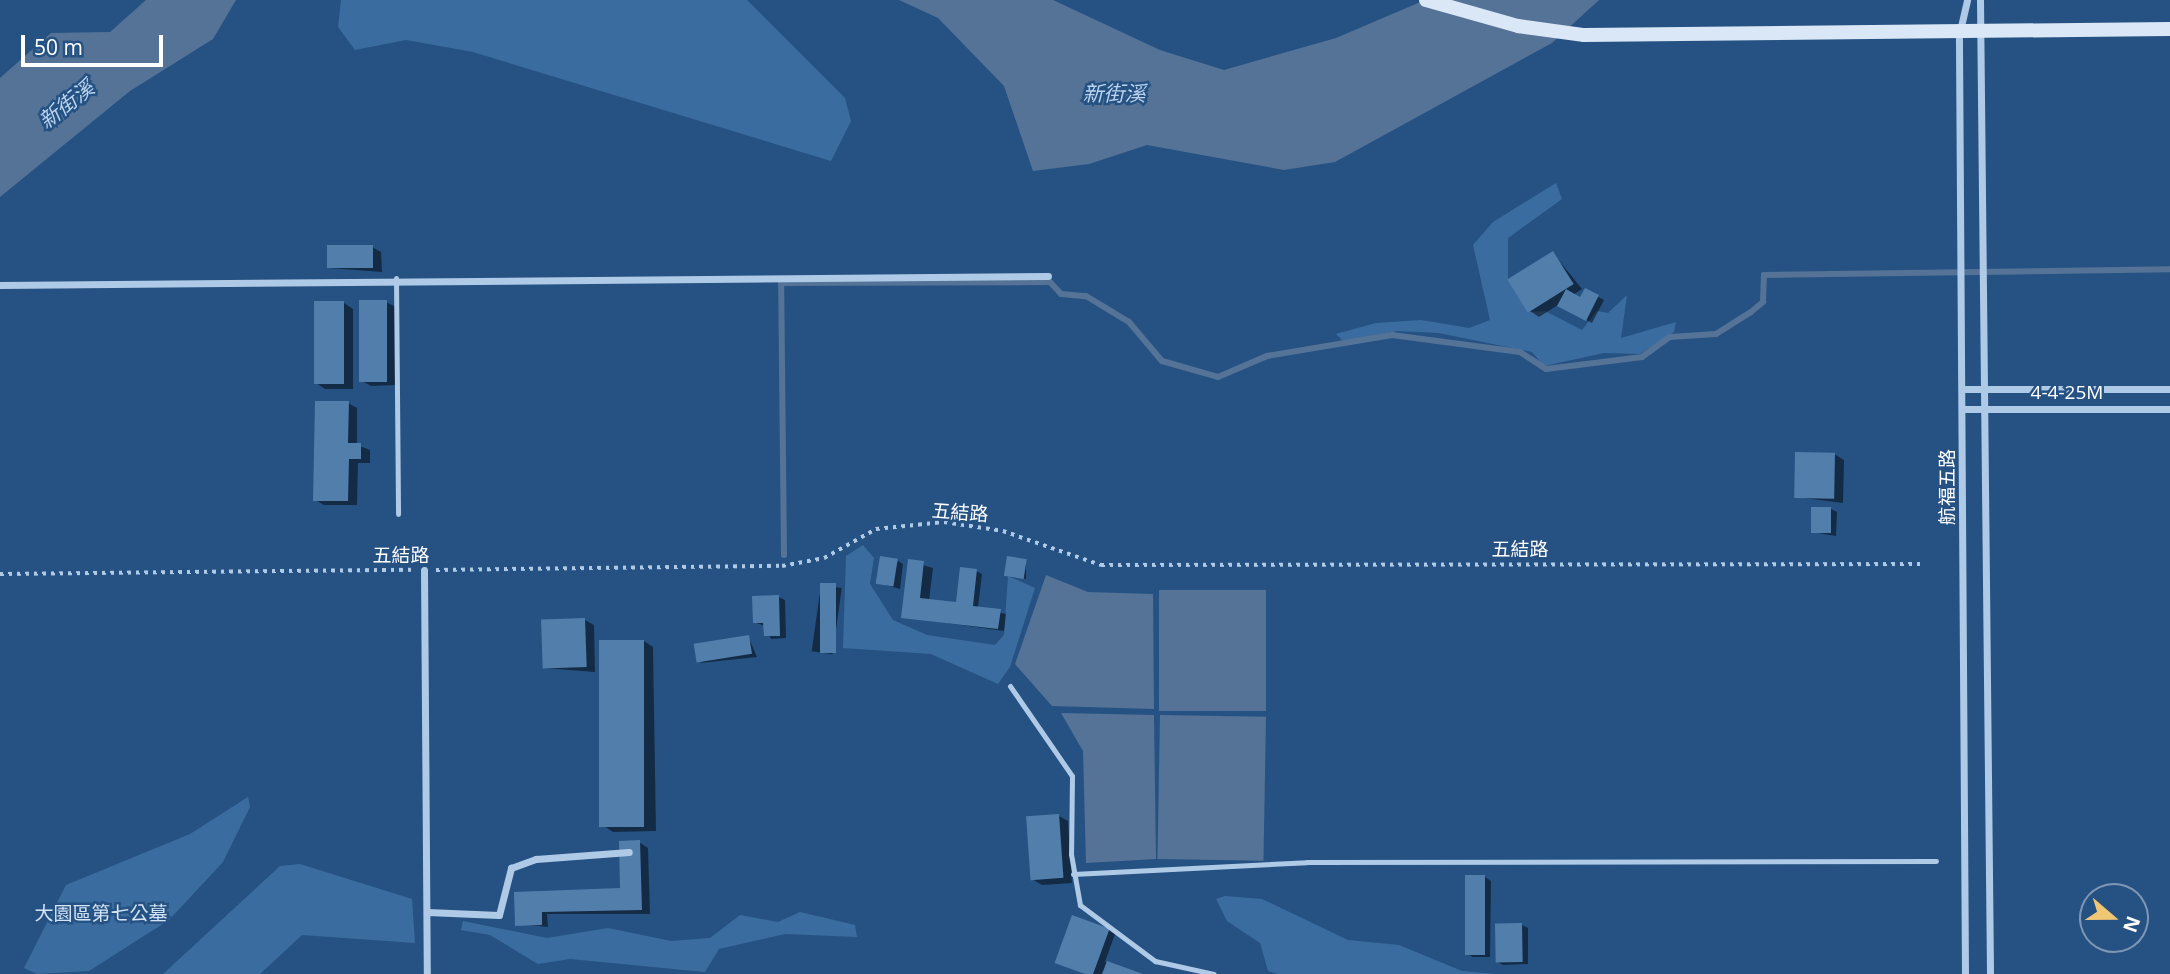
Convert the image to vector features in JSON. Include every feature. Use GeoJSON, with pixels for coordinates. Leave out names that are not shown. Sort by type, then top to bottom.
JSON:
{"type":"FeatureCollection","features":[{"type":"Feature","properties":{"kind":"street"},"geometry":{"type":"LineString","coordinates":[[1426,0],[1518,26],[1634,37],[1959,36],[1984,30],[2170,29]]}},
{"type":"Feature","properties":{"kind":"street","name":"航福五路"},"geometry":{"type":"LineString","coordinates":[[1965,974],[1964,389],[1959,36],[1967,0]]}},
{"type":"Feature","properties":{"kind":"street","name":"航福五路"},"geometry":{"type":"LineString","coordinates":[[1980,0],[1984,30],[1990,974]]}},
{"type":"Feature","properties":{"kind":"street"},"geometry":{"type":"LineString","coordinates":[[0,285],[397,278],[1048,276]]}},
{"type":"Feature","properties":{"kind":"street","name":"4-4-25M"},"geometry":{"type":"LineString","coordinates":[[1964,389],[2170,389]]}},
{"type":"Feature","properties":{"kind":"street","name":"4-4-25M"},"geometry":{"type":"LineString","coordinates":[[1964,409],[2170,409]]}},
{"type":"Feature","properties":{"kind":"street"},"geometry":{"type":"LineString","coordinates":[[424,570],[427,974]]}},
{"type":"Feature","properties":{"kind":"street"},"geometry":{"type":"LineString","coordinates":[[427,912],[499,915],[512,868],[536,859],[628,852]]}},
{"type":"Feature","properties":{"kind":"lane"},"geometry":{"type":"LineString","coordinates":[[397,278],[398,514]]}},
{"type":"Feature","properties":{"kind":"lane"},"geometry":{"type":"LineString","coordinates":[[1010,686],[1072,776],[1073,874],[1080,905],[1155,961],[1214,974]]}},
{"type":"Feature","properties":{"kind":"lane"},"geometry":{"type":"LineString","coordinates":[[1073,874],[1307,862],[1937,861]]}},
{"type":"Feature","properties":{"kind":"path","name":"五結路"},"geometry":{"type":"LineString","coordinates":[[0,574],[782,566],[824,558],[876,530],[944,522],[1003,531],[1101,565],[1920,564]]}},
{"type":"Feature","properties":{"kind":"green space"},"geometry":{"type":"Polygon","coordinates":[[[341,0],[747,0],[845,98],[851,121],[831,161],[473,52],[406,40],[355,50],[338,27],[341,0]]]}},
{"type":"Feature","properties":{"kind":"green space"},"geometry":{"type":"Polygon","coordinates":[[[1556,183],[1562,199],[1508,238],[1508,280],[1528,312],[1545,311],[1582,330],[1597,311],[1608,313],[1627,295],[1621,338],[1676,322],[1674,332],[1640,354],[1604,353],[1544,366],[1532,352],[1439,333],[1398,331],[1343,341],[1336,334],[1376,323],[1421,320],[1469,328],[1490,320],[1473,245],[1493,222],[1556,183]]]}},
{"type":"Feature","properties":{"kind":"green space"},"geometry":{"type":"Polygon","coordinates":[[[863,545],[874,558],[870,584],[893,620],[927,635],[995,645],[1004,635],[1008,576],[1035,588],[1010,667],[998,684],[931,654],[843,648],[846,556],[863,545]]]}},
{"type":"Feature","properties":{"kind":"green space","name":"大園區第七公墓"},"geometry":{"type":"Polygon","coordinates":[[[248,797],[250,807],[223,862],[169,920],[89,971],[37,974],[24,968],[66,885],[190,834],[248,797]]]}},
{"type":"Feature","properties":{"kind":"green space","name":"大園區第七公墓"},"geometry":{"type":"Polygon","coordinates":[[[300,864],[412,899],[415,943],[302,935],[260,974],[163,974],[280,866],[300,864]]]}},
{"type":"Feature","properties":{"kind":"green space"},"geometry":{"type":"Polygon","coordinates":[[[1225,896],[1262,899],[1348,940],[1399,945],[1462,971],[1496,974],[1278,974],[1268,971],[1260,943],[1227,921],[1216,899],[1225,896]]]}},
{"type":"Feature","properties":{"kind":"green space"},"geometry":{"type":"Polygon","coordinates":[[[800,912],[855,925],[857,937],[785,934],[719,949],[705,972],[570,959],[538,964],[490,935],[461,930],[463,921],[547,938],[608,928],[671,941],[710,938],[740,915],[778,922],[800,912]]]}},
{"type":"Feature","properties":{"kind":"water","name":"新街溪"},"geometry":{"type":"Polygon","coordinates":[[[146,0],[236,0],[213,39],[130,91],[0,197],[0,78],[51,33],[110,32],[146,0]]]}},
{"type":"Feature","properties":{"kind":"water","name":"新街溪"},"geometry":{"type":"Polygon","coordinates":[[[899,0],[1053,0],[1160,50],[1224,70],[1336,38],[1425,0],[1599,0],[1552,43],[1335,162],[1284,170],[1147,145],[1089,164],[1033,171],[1004,86],[938,18],[899,0]]]}},
{"type":"Feature","properties":{"kind":"water"},"geometry":{"type":"Polygon","coordinates":[[[1046,575],[1088,592],[1153,594],[1154,709],[1052,706],[1015,664],[1046,575]]]}},
{"type":"Feature","properties":{"kind":"water"},"geometry":{"type":"Polygon","coordinates":[[[1159,590],[1266,590],[1266,711],[1159,711],[1159,590]]]}},
{"type":"Feature","properties":{"kind":"water"},"geometry":{"type":"Polygon","coordinates":[[[1061,713],[1154,715],[1156,859],[1086,863],[1083,751],[1061,713]]]}},
{"type":"Feature","properties":{"kind":"water"},"geometry":{"type":"Polygon","coordinates":[[[1160,715],[1266,717],[1263,861],[1157,859],[1160,715]]]}},
{"type":"Feature","properties":{"kind":"building"},"geometry":{"type":"Polygon","coordinates":[[[327,245],[373,245],[373,268],[327,268],[327,245]]]}},
{"type":"Feature","properties":{"kind":"building"},"geometry":{"type":"Polygon","coordinates":[[[1553,251],[1574,284],[1528,313],[1507,280],[1553,251]]]}},
{"type":"Feature","properties":{"kind":"building"},"geometry":{"type":"Polygon","coordinates":[[[1585,288],[1599,295],[1586,321],[1557,306],[1566,289],[1580,297],[1585,288]]]}},
{"type":"Feature","properties":{"kind":"building"},"geometry":{"type":"Polygon","coordinates":[[[359,300],[387,300],[387,382],[359,382],[359,300]]]}},
{"type":"Feature","properties":{"kind":"building"},"geometry":{"type":"Polygon","coordinates":[[[314,301],[344,301],[344,384],[314,384],[314,301]]]}},
{"type":"Feature","properties":{"kind":"building"},"geometry":{"type":"Polygon","coordinates":[[[315,401],[349,401],[348,443],[361,443],[361,459],[349,459],[348,501],[313,501],[315,401]]]}},
{"type":"Feature","properties":{"kind":"building"},"geometry":{"type":"Polygon","coordinates":[[[1795,452],[1835,453],[1834,499],[1794,498],[1795,452]]]}},
{"type":"Feature","properties":{"kind":"building"},"geometry":{"type":"Polygon","coordinates":[[[1811,507],[1831,507],[1831,533],[1811,533],[1811,507]]]}},
{"type":"Feature","properties":{"kind":"building"},"geometry":{"type":"Polygon","coordinates":[[[880,556],[898,559],[893,586],[876,584],[880,556]]]}},
{"type":"Feature","properties":{"kind":"building"},"geometry":{"type":"Polygon","coordinates":[[[1007,556],[1027,559],[1024,579],[1004,576],[1007,556]]]}},
{"type":"Feature","properties":{"kind":"building"},"geometry":{"type":"Polygon","coordinates":[[[908,559],[924,561],[920,598],[956,602],[960,567],[977,569],[973,606],[1001,609],[998,629],[901,618],[908,559]]]}},
{"type":"Feature","properties":{"kind":"building"},"geometry":{"type":"Polygon","coordinates":[[[820,583],[836,583],[836,653],[820,653],[820,583]]]}},
{"type":"Feature","properties":{"kind":"building"},"geometry":{"type":"Polygon","coordinates":[[[779,595],[780,636],[764,636],[763,623],[753,623],[752,596],[779,595]]]}},
{"type":"Feature","properties":{"kind":"building"},"geometry":{"type":"Polygon","coordinates":[[[585,618],[587,667],[543,669],[541,620],[585,618]]]}},
{"type":"Feature","properties":{"kind":"building"},"geometry":{"type":"Polygon","coordinates":[[[749,635],[752,654],[697,663],[694,644],[749,635]]]}},
{"type":"Feature","properties":{"kind":"building"},"geometry":{"type":"Polygon","coordinates":[[[599,640],[644,640],[644,827],[599,827],[599,640]]]}},
{"type":"Feature","properties":{"kind":"building"},"geometry":{"type":"Polygon","coordinates":[[[1059,814],[1063,878],[1031,880],[1026,816],[1059,814]]]}},
{"type":"Feature","properties":{"kind":"building"},"geometry":{"type":"Polygon","coordinates":[[[640,840],[642,910],[542,912],[542,925],[515,926],[514,892],[620,888],[619,841],[640,840]]]}},
{"type":"Feature","properties":{"kind":"building"},"geometry":{"type":"Polygon","coordinates":[[[1465,875],[1485,875],[1485,955],[1465,955],[1465,875]]]}},
{"type":"Feature","properties":{"kind":"building"},"geometry":{"type":"Polygon","coordinates":[[[1072,915],[1110,929],[1093,974],[1085,974],[1055,963],[1072,915]]]}},
{"type":"Feature","properties":{"kind":"building"},"geometry":{"type":"Polygon","coordinates":[[[1495,923],[1522,923],[1523,962],[1496,962],[1495,923]]]}},
{"type":"Feature","properties":{"kind":"building"},"geometry":{"type":"Polygon","coordinates":[[[1107,961],[1143,974],[1102,974],[1107,961]]]}},
{"type":"Feature","properties":{"kind":"waterway"},"geometry":{"type":"LineString","coordinates":[[784,555],[781,283],[1050,282],[1061,294],[1086,296],[1129,322],[1162,361],[1218,377],[1267,356],[1392,335],[1520,352],[1546,369],[1642,357],[1670,337],[1716,334],[1751,312],[1763,302],[1764,275],[2170,269]]}}]}
